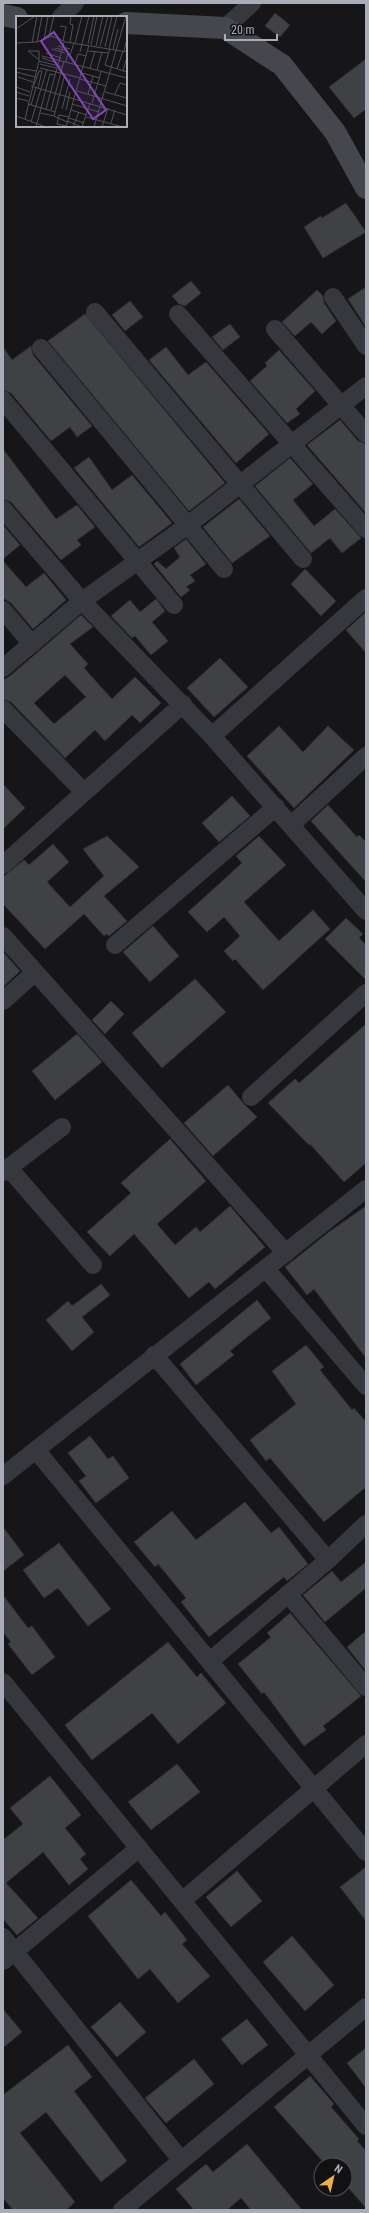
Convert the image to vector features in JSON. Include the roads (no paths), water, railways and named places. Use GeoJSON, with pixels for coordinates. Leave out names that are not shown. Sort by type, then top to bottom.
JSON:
{"type":"FeatureCollection","features":[{"type":"Feature","properties":{"kind":"street"},"geometry":{"type":"LineString","coordinates":[[62,16],[75,3]]}},
{"type":"Feature","properties":{"kind":"street"},"geometry":{"type":"LineString","coordinates":[[225,28],[252,3]]}},
{"type":"Feature","properties":{"kind":"street"},"geometry":{"type":"LineString","coordinates":[[3,15],[16,18]]}},
{"type":"Feature","properties":{"kind":"street"},"geometry":{"type":"LineString","coordinates":[[127,23],[225,28],[282,64],[335,132],[366,188]]}},
{"type":"Feature","properties":{"kind":"street"},"geometry":{"type":"LineString","coordinates":[[333,297],[366,346]]}},
{"type":"Feature","properties":{"kind":"street"},"geometry":{"type":"LineString","coordinates":[[95,312],[303,559]]}},
{"type":"Feature","properties":{"kind":"street"},"geometry":{"type":"LineString","coordinates":[[178,314],[366,529]]}},
{"type":"Feature","properties":{"kind":"street"},"geometry":{"type":"LineString","coordinates":[[275,329],[366,434]]}},
{"type":"Feature","properties":{"kind":"street"},"geometry":{"type":"LineString","coordinates":[[41,348],[224,569]]}},
{"type":"Feature","properties":{"kind":"street"},"geometry":{"type":"LineString","coordinates":[[3,668],[82,602],[188,525],[366,386]]}},
{"type":"Feature","properties":{"kind":"street"},"geometry":{"type":"LineString","coordinates":[[3,400],[174,605]]}},
{"type":"Feature","properties":{"kind":"street"},"geometry":{"type":"LineString","coordinates":[[3,509],[82,602],[183,704],[292,825],[366,911]]}},
{"type":"Feature","properties":{"kind":"street"},"geometry":{"type":"LineString","coordinates":[[212,736],[366,598]]}},
{"type":"Feature","properties":{"kind":"street"},"geometry":{"type":"LineString","coordinates":[[3,610],[32,644]]}},
{"type":"Feature","properties":{"kind":"street"},"geometry":{"type":"LineString","coordinates":[[3,865],[83,791],[183,704]]}},
{"type":"Feature","properties":{"kind":"street"},"geometry":{"type":"LineString","coordinates":[[3,709],[83,791]]}},
{"type":"Feature","properties":{"kind":"street"},"geometry":{"type":"LineString","coordinates":[[292,825],[366,756]]}},
{"type":"Feature","properties":{"kind":"street"},"geometry":{"type":"LineString","coordinates":[[115,945],[276,808]]}},
{"type":"Feature","properties":{"kind":"street"},"geometry":{"type":"LineString","coordinates":[[3,936],[34,973],[286,1253]]}},
{"type":"Feature","properties":{"kind":"street"},"geometry":{"type":"LineString","coordinates":[[3,1001],[34,973]]}},
{"type":"Feature","properties":{"kind":"street"},"geometry":{"type":"LineString","coordinates":[[251,1098],[366,993]]}},
{"type":"Feature","properties":{"kind":"street"},"geometry":{"type":"LineString","coordinates":[[62,1127],[5,1170],[93,1265]]}},
{"type":"Feature","properties":{"kind":"street"},"geometry":{"type":"LineString","coordinates":[[3,1476],[154,1355],[266,1269],[366,1188]]}},
{"type":"Feature","properties":{"kind":"street"},"geometry":{"type":"LineString","coordinates":[[266,1269],[366,1386]]}},
{"type":"Feature","properties":{"kind":"street"},"geometry":{"type":"LineString","coordinates":[[154,1355],[328,1560]]}},
{"type":"Feature","properties":{"kind":"street"},"geometry":{"type":"LineString","coordinates":[[36,1450],[366,1852]]}},
{"type":"Feature","properties":{"kind":"street"},"geometry":{"type":"LineString","coordinates":[[210,1661],[328,1560],[366,1524]]}},
{"type":"Feature","properties":{"kind":"street"},"geometry":{"type":"LineString","coordinates":[[288,1594],[366,1687]]}},
{"type":"Feature","properties":{"kind":"street"},"geometry":{"type":"LineString","coordinates":[[3,1682],[366,2126]]}},
{"type":"Feature","properties":{"kind":"street"},"geometry":{"type":"LineString","coordinates":[[182,1901],[366,1744]]}},
{"type":"Feature","properties":{"kind":"street"},"geometry":{"type":"LineString","coordinates":[[139,1848],[6,1950],[181,2160]]}},
{"type":"Feature","properties":{"kind":"street"},"geometry":{"type":"LineString","coordinates":[[122,2210],[366,2007]]}}]}
